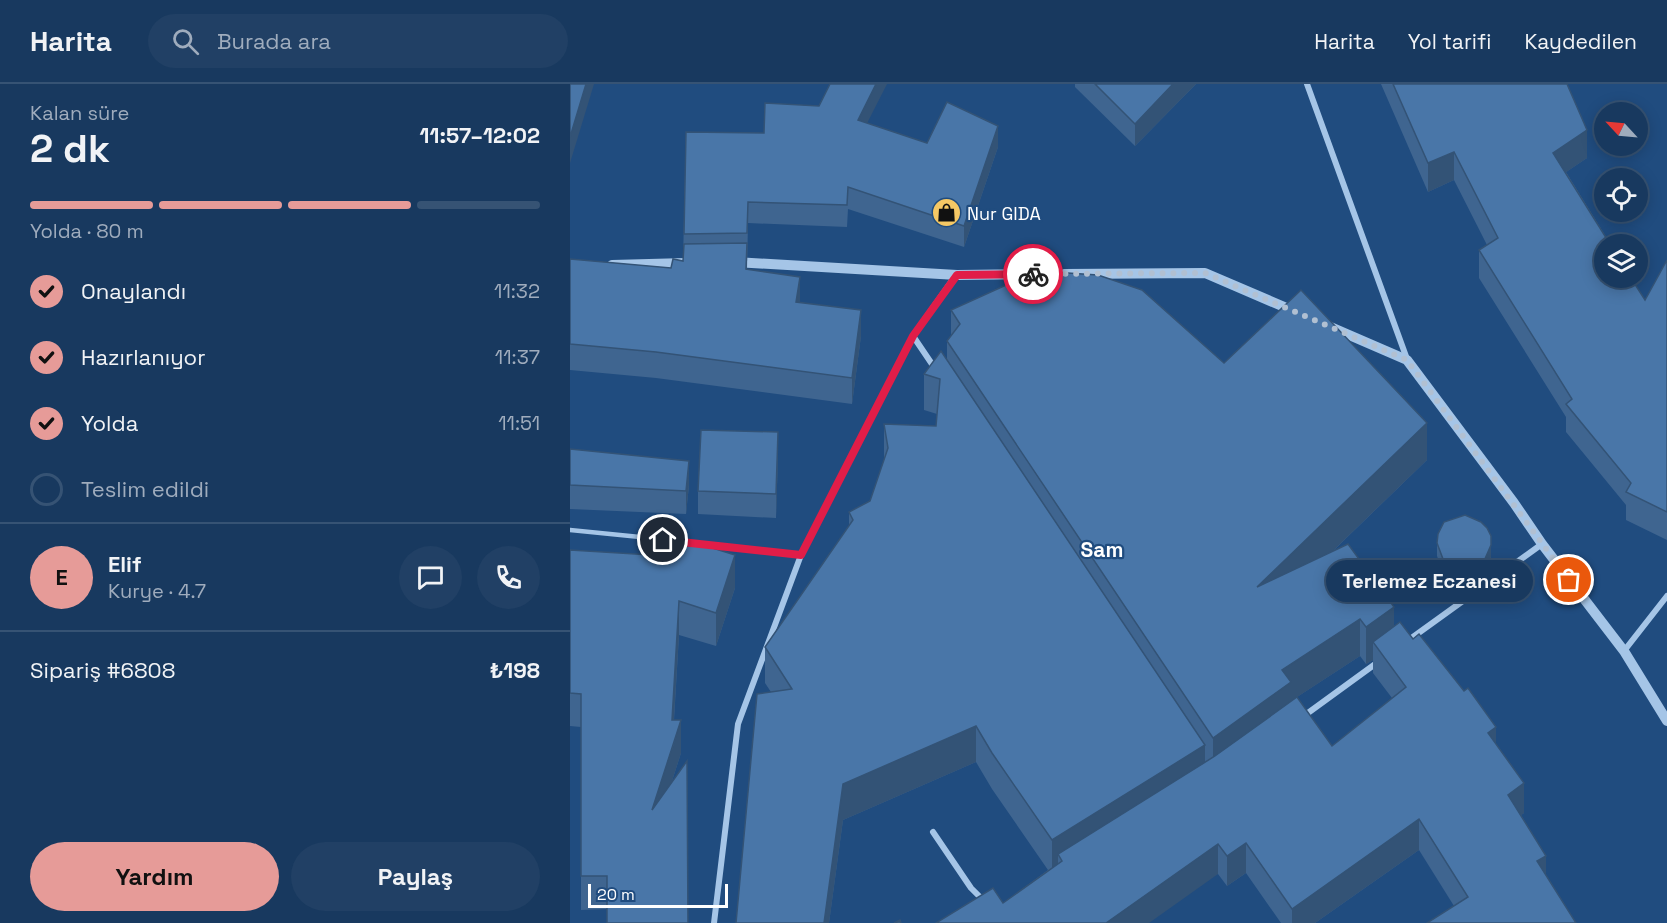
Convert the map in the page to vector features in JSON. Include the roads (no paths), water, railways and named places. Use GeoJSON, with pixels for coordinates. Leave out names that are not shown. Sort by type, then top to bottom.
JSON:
{"type":"FeatureCollection","features":[{"type":"Feature","properties":{"kind":"street"},"geometry":{"type":"LineString","coordinates":[[1307,84],[1407,360],[1624,651],[1667,722]]}},
{"type":"Feature","properties":{"kind":"street"},"geometry":{"type":"LineString","coordinates":[[725,262],[957,275],[1205,273],[1407,360]]}},
{"type":"Feature","properties":{"kind":"street"},"geometry":{"type":"LineString","coordinates":[[606,265],[701,263]]}},
{"type":"Feature","properties":{"kind":"street"},"geometry":{"type":"LineString","coordinates":[[714,923],[738,723],[801,555],[913,336],[957,275]]}},
{"type":"Feature","properties":{"kind":"street"},"geometry":{"type":"LineString","coordinates":[[913,336],[940,376]]}},
{"type":"Feature","properties":{"kind":"street"},"geometry":{"type":"LineString","coordinates":[[1396,649],[1542,544]]}},
{"type":"Feature","properties":{"kind":"street"},"geometry":{"type":"LineString","coordinates":[[1624,651],[1667,596]]}},
{"type":"Feature","properties":{"kind":"street"},"geometry":{"type":"LineString","coordinates":[[1299,719],[1386,656]]}},
{"type":"Feature","properties":{"kind":"street"},"geometry":{"type":"LineString","coordinates":[[933,832],[971,888],[991,909]]}},
{"type":"Feature","properties":{"kind":"lane"},"geometry":{"type":"LineString","coordinates":[[570,530],[663,540]]}},
{"type":"Feature","properties":{"kind":"lane"},"geometry":{"type":"LineString","coordinates":[[686,542],[801,555]]}},
{"type":"Feature","properties":{"kind":"place","name":"Nur GIDA"},"geometry":{"type":"Point","coordinates":[946,213]}},
{"type":"Feature","properties":{"kind":"place","name":"Terlemez Eczanesi"},"geometry":{"type":"Point","coordinates":[1569,580]}},
{"type":"Feature","properties":{"kind":"district","name":"Sam"},"geometry":{"type":"Point","coordinates":[1102,549]}}]}
